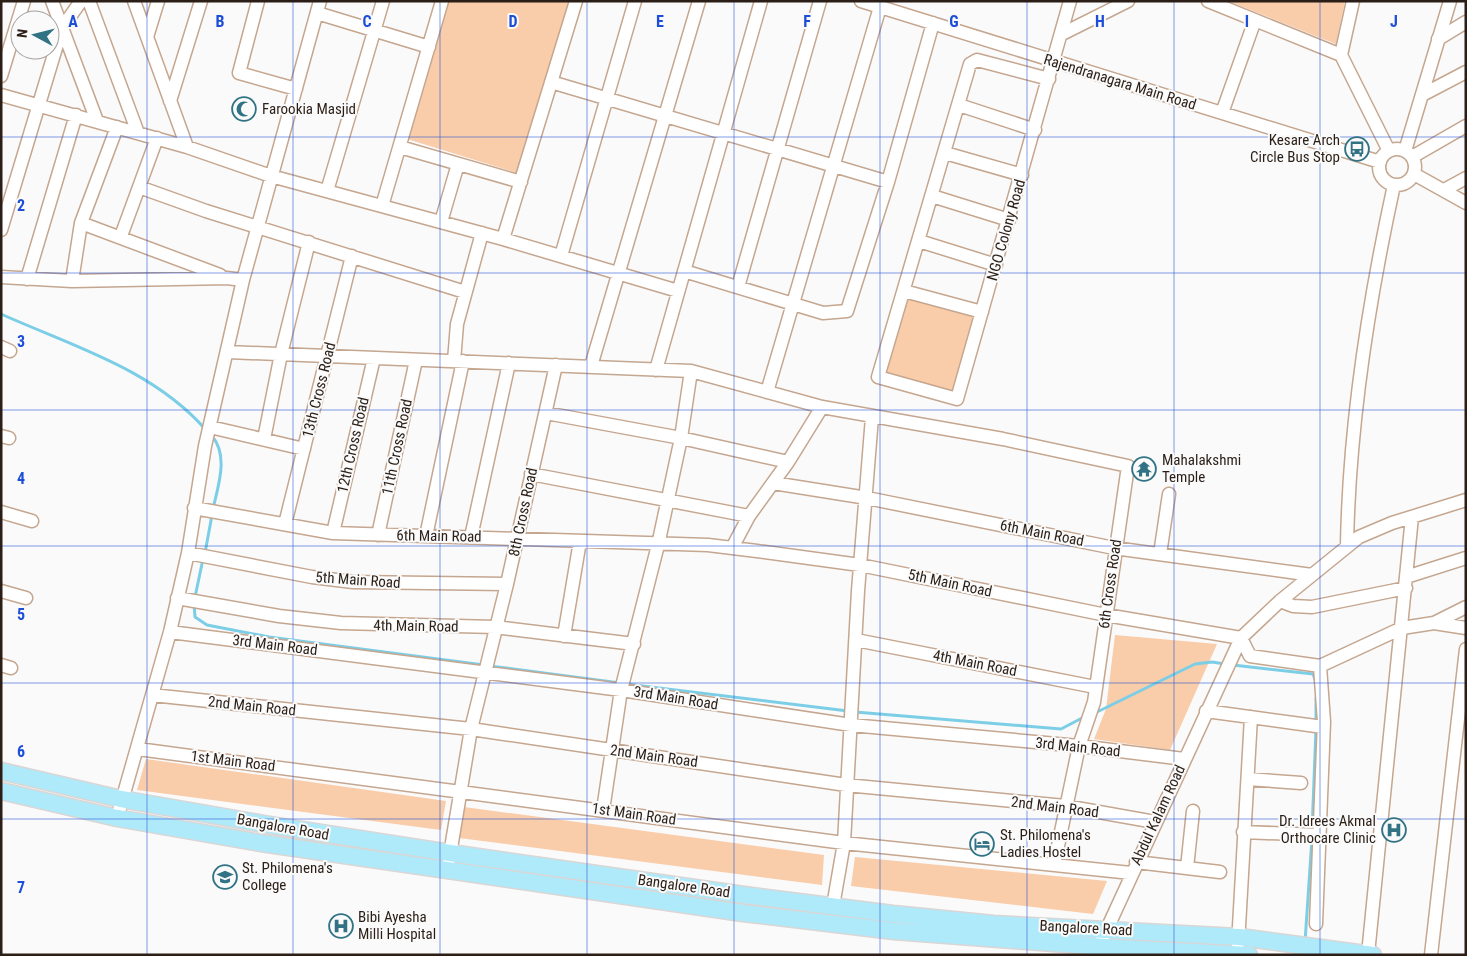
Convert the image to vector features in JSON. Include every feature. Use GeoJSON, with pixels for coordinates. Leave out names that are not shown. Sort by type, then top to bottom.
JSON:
{"type":"FeatureCollection","features":[{"type":"Feature","properties":{"kind":"main road","name":"Bangalore Road"},"geometry":{"type":"LineString","coordinates":[[1,771],[121,799],[264,824],[450,853],[833,906],[994,924],[1240,937],[1371,954]]}},
{"type":"Feature","properties":{"kind":"main road","name":"Bangalore Road"},"geometry":{"type":"LineString","coordinates":[[1,791],[117,818],[348,857],[743,913],[894,932],[1097,951],[1243,954]]}},
{"type":"Feature","properties":{"kind":"street"},"geometry":{"type":"LineString","coordinates":[[1,76],[7,38],[24,1]]}},
{"type":"Feature","properties":{"kind":"street"},"geometry":{"type":"LineString","coordinates":[[52,1],[97,121]]}},
{"type":"Feature","properties":{"kind":"street"},"geometry":{"type":"LineString","coordinates":[[1,230],[62,28],[81,1]]}},
{"type":"Feature","properties":{"kind":"street"},"geometry":{"type":"LineString","coordinates":[[89,1],[138,133]]}},
{"type":"Feature","properties":{"kind":"street"},"geometry":{"type":"LineString","coordinates":[[134,1],[187,147]]}},
{"type":"Feature","properties":{"kind":"street"},"geometry":{"type":"LineString","coordinates":[[147,37],[158,1]]}},
{"type":"Feature","properties":{"kind":"street"},"geometry":{"type":"LineString","coordinates":[[170,101],[201,1]]}},
{"type":"Feature","properties":{"kind":"street"},"geometry":{"type":"LineString","coordinates":[[258,1],[239,73],[296,89]]}},
{"type":"Feature","properties":{"kind":"street"},"geometry":{"type":"LineString","coordinates":[[328,191],[383,1]]}},
{"type":"Feature","properties":{"kind":"street"},"geometry":{"type":"LineString","coordinates":[[382,206],[442,1]]}},
{"type":"Feature","properties":{"kind":"street"},"geometry":{"type":"LineString","coordinates":[[503,239],[576,1]]}},
{"type":"Feature","properties":{"kind":"street"},"geometry":{"type":"LineString","coordinates":[[561,256],[635,1]]}},
{"type":"Feature","properties":{"kind":"street"},"geometry":{"type":"LineString","coordinates":[[591,366],[699,1]]}},
{"type":"Feature","properties":{"kind":"street"},"geometry":{"type":"LineString","coordinates":[[656,370],[761,1]]}},
{"type":"Feature","properties":{"kind":"street"},"geometry":{"type":"LineString","coordinates":[[738,287],[820,1]]}},
{"type":"Feature","properties":{"kind":"street","name":"Rajendranagara Main Road"},"geometry":{"type":"LineString","coordinates":[[861,1],[1380,162]]}},
{"type":"Feature","properties":{"kind":"street"},"geometry":{"type":"LineString","coordinates":[[1062,34],[1128,1]]}},
{"type":"Feature","properties":{"kind":"street"},"geometry":{"type":"LineString","coordinates":[[1208,1],[1341,55]]}},
{"type":"Feature","properties":{"kind":"street"},"geometry":{"type":"LineString","coordinates":[[1352,1],[1341,55],[1389,151]]}},
{"type":"Feature","properties":{"kind":"street","name":"NGO Colony Road"},"geometry":{"type":"LineString","coordinates":[[904,291],[878,377],[957,399],[1055,61],[1062,34],[1066,2]]}},
{"type":"Feature","properties":{"kind":"street"},"geometry":{"type":"LineString","coordinates":[[1409,154],[1397,148],[1389,151],[1380,162],[1379,168],[1383,179],[1394,185],[1405,183],[1414,174],[1415,168],[1409,154],[1448,2]]}},
{"type":"Feature","properties":{"kind":"street"},"geometry":{"type":"LineString","coordinates":[[117,818],[181,599],[191,554],[206,446],[243,280],[319,7],[374,31],[429,47]]}},
{"type":"Feature","properties":{"kind":"street"},"geometry":{"type":"LineString","coordinates":[[767,392],[880,7]]}},
{"type":"Feature","properties":{"kind":"street"},"geometry":{"type":"LineString","coordinates":[[1222,113],[1255,20]]}},
{"type":"Feature","properties":{"kind":"street"},"geometry":{"type":"LineString","coordinates":[[1438,39],[1466,22]]}},
{"type":"Feature","properties":{"kind":"street"},"geometry":{"type":"LineString","coordinates":[[684,271],[822,313],[847,311],[888,182],[933,23]]}},
{"type":"Feature","properties":{"kind":"street"},"geometry":{"type":"LineString","coordinates":[[982,312],[904,291],[970,64],[975,60],[1049,80]]}},
{"type":"Feature","properties":{"kind":"street"},"geometry":{"type":"LineString","coordinates":[[1424,94],[1466,72]]}},
{"type":"Feature","properties":{"kind":"street"},"geometry":{"type":"LineString","coordinates":[[551,82],[888,182]]}},
{"type":"Feature","properties":{"kind":"street"},"geometry":{"type":"LineString","coordinates":[[1,94],[187,147],[271,176],[482,233],[678,291]]}},
{"type":"Feature","properties":{"kind":"street"},"geometry":{"type":"LineString","coordinates":[[959,106],[1035,130]]}},
{"type":"Feature","properties":{"kind":"street"},"geometry":{"type":"LineString","coordinates":[[27,279],[76,115]]}},
{"type":"Feature","properties":{"kind":"street"},"geometry":{"type":"LineString","coordinates":[[1409,154],[1466,126]]}},
{"type":"Feature","properties":{"kind":"street"},"geometry":{"type":"LineString","coordinates":[[72,282],[81,223],[117,127]]}},
{"type":"Feature","properties":{"kind":"street"},"geometry":{"type":"LineString","coordinates":[[121,236],[157,138]]}},
{"type":"Feature","properties":{"kind":"street"},"geometry":{"type":"LineString","coordinates":[[400,147],[521,182]]}},
{"type":"Feature","properties":{"kind":"street"},"geometry":{"type":"LineString","coordinates":[[944,154],[1022,175]]}},
{"type":"Feature","properties":{"kind":"street"},"geometry":{"type":"LineString","coordinates":[[441,222],[458,164]]}},
{"type":"Feature","properties":{"kind":"street"},"geometry":{"type":"LineString","coordinates":[[1414,174],[1466,203]]}},
{"type":"Feature","properties":{"kind":"street"},"geometry":{"type":"LineString","coordinates":[[1444,190],[1466,178]]}},
{"type":"Feature","properties":{"kind":"street"},"geometry":{"type":"LineString","coordinates":[[1347,546],[1348,490],[1359,367],[1394,185]]}},
{"type":"Feature","properties":{"kind":"street"},"geometry":{"type":"LineString","coordinates":[[139,187],[206,211],[465,292]]}},
{"type":"Feature","properties":{"kind":"street"},"geometry":{"type":"LineString","coordinates":[[932,196],[1009,220]]}},
{"type":"Feature","properties":{"kind":"street"},"geometry":{"type":"LineString","coordinates":[[81,223],[121,236],[227,278]]}},
{"type":"Feature","properties":{"kind":"street"},"geometry":{"type":"LineString","coordinates":[[426,536],[459,361],[456,324],[482,233]]}},
{"type":"Feature","properties":{"kind":"street"},"geometry":{"type":"LineString","coordinates":[[919,240],[996,266]]}},
{"type":"Feature","properties":{"kind":"street"},"geometry":{"type":"LineString","coordinates":[[264,439],[281,354],[309,242]]}},
{"type":"Feature","properties":{"kind":"street","name":"13th Cross Road"},"geometry":{"type":"LineString","coordinates":[[286,524],[352,256]]}},
{"type":"Feature","properties":{"kind":"street"},"geometry":{"type":"LineString","coordinates":[[1,277],[72,282],[227,278],[243,280]]}},
{"type":"Feature","properties":{"kind":"street"},"geometry":{"type":"LineString","coordinates":[[228,352],[691,371],[822,407],[872,417],[860,565],[844,843],[833,906]]}},
{"type":"Feature","properties":{"kind":"street","name":"12th Cross Road"},"geometry":{"type":"LineString","coordinates":[[333,533],[374,358]]}},
{"type":"Feature","properties":{"kind":"street","name":"11th Cross Road"},"geometry":{"type":"LineString","coordinates":[[378,535],[416,360]]}},
{"type":"Feature","properties":{"kind":"street"},"geometry":{"type":"LineString","coordinates":[[471,537],[509,363]]}},
{"type":"Feature","properties":{"kind":"street","name":"8th Cross Road"},"geometry":{"type":"LineString","coordinates":[[484,672],[507,584],[556,365]]}},
{"type":"Feature","properties":{"kind":"street"},"geometry":{"type":"LineString","coordinates":[[603,810],[621,690],[658,545],[666,500],[681,438],[691,371]]}},
{"type":"Feature","properties":{"kind":"street"},"geometry":{"type":"LineString","coordinates":[[732,548],[749,516],[788,462],[822,407]]}},
{"type":"Feature","properties":{"kind":"street"},"geometry":{"type":"LineString","coordinates":[[546,413],[681,438],[788,462]]}},
{"type":"Feature","properties":{"kind":"street","name":"6th Cross Road"},"geometry":{"type":"LineString","coordinates":[[872,417],[1003,439],[1128,466],[1114,548],[1094,702],[1079,746],[1054,865]]}},
{"type":"Feature","properties":{"kind":"street"},"geometry":{"type":"LineString","coordinates":[[210,427],[304,449]]}},
{"type":"Feature","properties":{"kind":"street"},"geometry":{"type":"LineString","coordinates":[[531,474],[749,516]]}},
{"type":"Feature","properties":{"kind":"street","name":"6th Main Road"},"geometry":{"type":"LineString","coordinates":[[773,483],[866,498],[1114,548],[1312,575]]}},
{"type":"Feature","properties":{"kind":"street"},"geometry":{"type":"LineString","coordinates":[[1160,554],[1169,494]]}},
{"type":"Feature","properties":{"kind":"street","name":"Abdul Kalam Road"},"geometry":{"type":"LineString","coordinates":[[1097,951],[1241,638],[1280,600],[1347,546],[1372,531],[1466,500]]}},
{"type":"Feature","properties":{"kind":"street","name":"6th Main Road"},"geometry":{"type":"LineString","coordinates":[[198,509],[333,533],[517,537],[658,545]]}},
{"type":"Feature","properties":{"kind":"street"},"geometry":{"type":"LineString","coordinates":[[1,512],[32,520]]}},
{"type":"Feature","properties":{"kind":"street"},"geometry":{"type":"LineString","coordinates":[[1371,954],[1412,517]]}},
{"type":"Feature","properties":{"kind":"street"},"geometry":{"type":"LineString","coordinates":[[564,636],[580,541]]}},
{"type":"Feature","properties":{"kind":"street","name":"5th Main Road"},"geometry":{"type":"LineString","coordinates":[[658,545],[732,548],[860,565],[1106,615],[1241,638]]}},
{"type":"Feature","properties":{"kind":"street","name":"5th Main Road"},"geometry":{"type":"LineString","coordinates":[[191,554],[312,577],[353,582],[507,584]]}},
{"type":"Feature","properties":{"kind":"street"},"geometry":{"type":"LineString","coordinates":[[1280,600],[1293,606],[1312,607],[1406,582],[1466,558]]}},
{"type":"Feature","properties":{"kind":"street"},"geometry":{"type":"LineString","coordinates":[[1,591],[26,598]]}},
{"type":"Feature","properties":{"kind":"street","name":"4th Main Road"},"geometry":{"type":"LineString","coordinates":[[181,599],[279,616],[341,623],[495,627],[634,644]]}},
{"type":"Feature","properties":{"kind":"street"},"geometry":{"type":"LineString","coordinates":[[1241,638],[1250,656],[1320,666],[1402,628],[1434,623],[1466,607]]}},
{"type":"Feature","properties":{"kind":"street"},"geometry":{"type":"LineString","coordinates":[[1434,623],[1466,628]]}},
{"type":"Feature","properties":{"kind":"street","name":"3rd Main Road"},"geometry":{"type":"LineString","coordinates":[[170,632],[621,690],[851,725],[1079,746],[1184,759]]}},
{"type":"Feature","properties":{"kind":"street","name":"4th Main Road"},"geometry":{"type":"LineString","coordinates":[[856,640],[1095,687]]}},
{"type":"Feature","properties":{"kind":"street"},"geometry":{"type":"LineString","coordinates":[[1430,955],[1459,758],[1466,649]]}},
{"type":"Feature","properties":{"kind":"street"},"geometry":{"type":"LineString","coordinates":[[1316,924],[1320,836],[1317,726],[1320,666]]}},
{"type":"Feature","properties":{"kind":"street"},"geometry":{"type":"LineString","coordinates":[[447,870],[459,791],[484,672]]}},
{"type":"Feature","properties":{"kind":"street","name":"2nd Main Road"},"geometry":{"type":"LineString","coordinates":[[152,695],[471,730],[846,785],[1065,806],[1155,822]]}},
{"type":"Feature","properties":{"kind":"street"},"geometry":{"type":"LineString","coordinates":[[1206,711],[1317,726]]}},
{"type":"Feature","properties":{"kind":"street"},"geometry":{"type":"LineString","coordinates":[[1243,954],[1240,937],[1243,832],[1251,717]]}},
{"type":"Feature","properties":{"kind":"street","name":"1st Main Road"},"geometry":{"type":"LineString","coordinates":[[138,749],[844,843],[1054,865],[1187,868],[1220,872]]}},
{"type":"Feature","properties":{"kind":"street"},"geometry":{"type":"LineString","coordinates":[[1248,779],[1301,783]]}},
{"type":"Feature","properties":{"kind":"street"},"geometry":{"type":"LineString","coordinates":[[1187,868],[1193,811]]}},
{"type":"Feature","properties":{"kind":"street"},"geometry":{"type":"LineString","coordinates":[[1243,832],[1320,836]]}},
{"type":"Feature","properties":{"kind":"shaded area"},"geometry":{"type":"Polygon","coordinates":[[[449,1],[569,1],[517,173],[407,139],[449,1]]]}},
{"type":"Feature","properties":{"kind":"shaded area"},"geometry":{"type":"Polygon","coordinates":[[[1228,1],[1345,1],[1336,44],[1228,1]]]}},
{"type":"Feature","properties":{"kind":"shaded area"},"geometry":{"type":"Polygon","coordinates":[[[908,298],[975,317],[954,392],[886,374],[908,298]]]}},
{"type":"Feature","properties":{"kind":"shaded area"},"geometry":{"type":"Polygon","coordinates":[[[1115,635],[1217,644],[1170,750],[1094,739],[1106,709],[1115,635]]]}},
{"type":"Feature","properties":{"kind":"shaded area"},"geometry":{"type":"Polygon","coordinates":[[[146,759],[446,801],[441,830],[137,790],[146,759]]]}},
{"type":"Feature","properties":{"kind":"shaded area"},"geometry":{"type":"Polygon","coordinates":[[[464,807],[824,855],[822,885],[459,838],[464,807]]]}},
{"type":"Feature","properties":{"kind":"shaded area"},"geometry":{"type":"Polygon","coordinates":[[[855,857],[1107,881],[1093,914],[851,886],[855,857]]]}},
{"type":"Feature","properties":{"kind":"waterway"},"geometry":{"type":"LineString","coordinates":[[1,314],[110,361],[137,375],[185,409],[206,430]]}},
{"type":"Feature","properties":{"kind":"waterway"},"geometry":{"type":"LineString","coordinates":[[212,436],[217,444],[221,462],[221,471],[213,509]]}},
{"type":"Feature","properties":{"kind":"waterway"},"geometry":{"type":"LineString","coordinates":[[205,553],[212,515]]}},
{"type":"Feature","properties":{"kind":"waterway"},"geometry":{"type":"LineString","coordinates":[[195,597],[203,559]]}},
{"type":"Feature","properties":{"kind":"waterway"},"geometry":{"type":"LineString","coordinates":[[194,603],[195,617],[207,625],[269,637],[484,665]]}},
{"type":"Feature","properties":{"kind":"waterway"},"geometry":{"type":"LineString","coordinates":[[1095,713],[1195,664],[1212,662],[1225,664]]}},
{"type":"Feature","properties":{"kind":"waterway"},"geometry":{"type":"LineString","coordinates":[[1233,665],[1313,674],[1316,682]]}},
{"type":"Feature","properties":{"kind":"waterway"},"geometry":{"type":"LineString","coordinates":[[490,666],[620,683]]}},
{"type":"Feature","properties":{"kind":"waterway"},"geometry":{"type":"LineString","coordinates":[[626,684],[848,711]]}},
{"type":"Feature","properties":{"kind":"waterway"},"geometry":{"type":"LineString","coordinates":[[1316,698],[1316,722]]}},
{"type":"Feature","properties":{"kind":"waterway"},"geometry":{"type":"LineString","coordinates":[[855,712],[1061,729],[1084,717]]}},
{"type":"Feature","properties":{"kind":"waterway"},"geometry":{"type":"LineString","coordinates":[[1312,832],[1316,728]]}},
{"type":"Feature","properties":{"kind":"waterway"},"geometry":{"type":"LineString","coordinates":[[1305,942],[1312,838]]}},
{"type":"Feature","properties":{"kind":"place","name":"Farookia Masjid"},"geometry":{"type":"Point","coordinates":[244,109]}},
{"type":"Feature","properties":{"kind":"place","name":"Kesare Arch Circle Bus Stop"},"geometry":{"type":"Point","coordinates":[1357,149]}},
{"type":"Feature","properties":{"kind":"place","name":"Mahalakshmi Temple"},"geometry":{"type":"Point","coordinates":[1144,469]}},
{"type":"Feature","properties":{"kind":"place","name":"Dr. Idrees Akmal Orthocare Clinic"},"geometry":{"type":"Point","coordinates":[1394,830]}},
{"type":"Feature","properties":{"kind":"place","name":"St. Philomena's Ladies Hostel"},"geometry":{"type":"Point","coordinates":[982,844]}},
{"type":"Feature","properties":{"kind":"place","name":"St. Philomena's College"},"geometry":{"type":"Point","coordinates":[225,877]}},
{"type":"Feature","properties":{"kind":"place","name":"Bibi Ayesha Milli Hospital"},"geometry":{"type":"Point","coordinates":[341,926]}}]}
